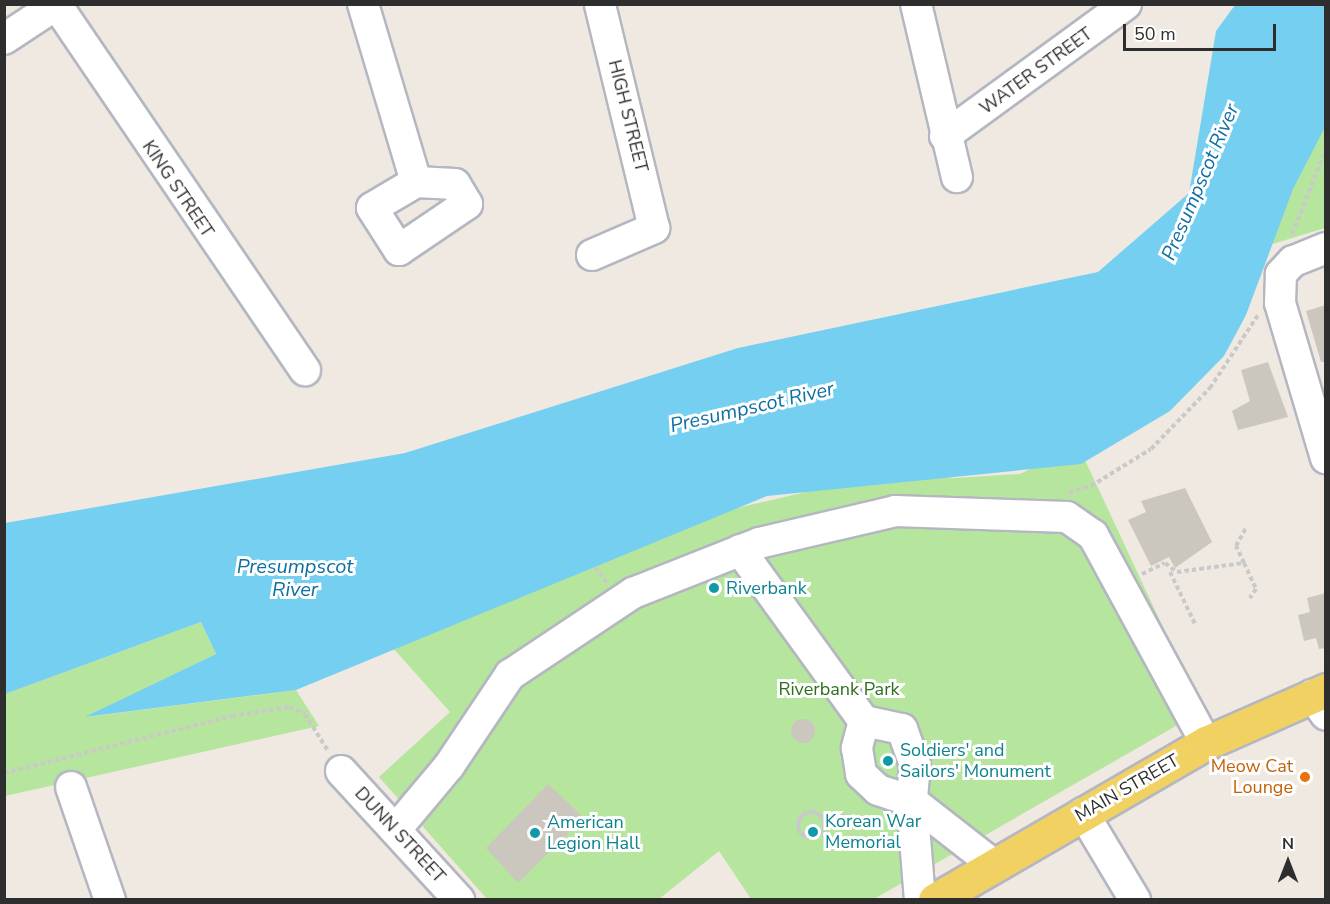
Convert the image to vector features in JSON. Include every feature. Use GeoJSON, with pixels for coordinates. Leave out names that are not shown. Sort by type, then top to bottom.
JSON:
{"type":"FeatureCollection","features":[{"type":"Feature","properties":{"kind":"main road","name":"MAIN STREET"},"geometry":{"type":"LineString","coordinates":[[935,900],[1206,743],[1321,700]]}},
{"type":"Feature","properties":{"kind":"street"},"geometry":{"type":"LineString","coordinates":[[363,4],[411,168]]}},
{"type":"Feature","properties":{"kind":"street","name":"HIGH STREET"},"geometry":{"type":"LineString","coordinates":[[592,255],[654,228],[600,4]]}},
{"type":"Feature","properties":{"kind":"street"},"geometry":{"type":"LineString","coordinates":[[916,4],[945,136],[957,177]]}},
{"type":"Feature","properties":{"kind":"street","name":"WATER STREET"},"geometry":{"type":"LineString","coordinates":[[945,136],[1126,4]]}},
{"type":"Feature","properties":{"kind":"street"},"geometry":{"type":"LineString","coordinates":[[4,39],[56,5]]}},
{"type":"Feature","properties":{"kind":"street","name":"KING STREET"},"geometry":{"type":"LineString","coordinates":[[56,5],[305,371]]}},
{"type":"Feature","properties":{"kind":"street"},"geometry":{"type":"LineString","coordinates":[[1326,248],[1293,261],[1281,274],[1280,303],[1326,458]]}},
{"type":"Feature","properties":{"kind":"street"},"geometry":{"type":"LineString","coordinates":[[397,828],[449,766],[510,675],[633,593],[740,550],[895,511],[1067,518],[1093,536],[1206,743]]}},
{"type":"Feature","properties":{"kind":"street"},"geometry":{"type":"LineString","coordinates":[[740,550],[864,721],[902,729],[915,764],[912,801],[920,900]]}},
{"type":"Feature","properties":{"kind":"street"},"geometry":{"type":"LineString","coordinates":[[864,721],[857,748],[861,774],[878,790],[912,801],[994,865]]}},
{"type":"Feature","properties":{"kind":"street","name":"DUNN STREET"},"geometry":{"type":"LineString","coordinates":[[341,771],[397,828],[455,898]]}},
{"type":"Feature","properties":{"kind":"street"},"geometry":{"type":"LineString","coordinates":[[70,787],[110,900]]}},
{"type":"Feature","properties":{"kind":"street"},"geometry":{"type":"LineString","coordinates":[[1083,813],[1134,900]]}},
{"type":"Feature","properties":{"kind":"path"},"geometry":{"type":"LineString","coordinates":[[1246,528],[1236,546],[1256,589],[1250,598]]}},
{"type":"Feature","properties":{"kind":"path"},"geometry":{"type":"LineString","coordinates":[[1165,563],[1195,624]]}},
{"type":"Feature","properties":{"kind":"path"},"geometry":{"type":"LineString","coordinates":[[1169,571],[1244,563]]}},
{"type":"Feature","properties":{"kind":"path"},"geometry":{"type":"LineString","coordinates":[[595,567],[610,586]]}},
{"type":"Feature","properties":{"kind":"path"},"geometry":{"type":"LineString","coordinates":[[824,821],[817,838],[804,837],[798,827],[807,812],[824,821],[844,815],[864,820]]}},
{"type":"Feature","properties":{"kind":"green space"},"geometry":{"type":"Polygon","coordinates":[[[1325,79],[1325,228],[1269,245],[1325,79]]]}},
{"type":"Feature","properties":{"kind":"green space","name":"Riverbank Park"},"geometry":{"type":"Polygon","coordinates":[[[1078,445],[1202,711],[874,899],[751,899],[719,851],[659,899],[487,899],[379,777],[450,712],[385,639],[711,514],[884,474],[955,478],[1020,474],[1078,445]]]}},
{"type":"Feature","properties":{"kind":"green space"},"geometry":{"type":"Polygon","coordinates":[[[201,622],[216,654],[87,717],[296,690],[319,726],[5,796],[5,694],[201,622]]]}},
{"type":"Feature","properties":{"kind":"water","name":"Presumpscot River"},"geometry":{"type":"Polygon","coordinates":[[[1235,5],[1325,5],[1325,127],[1293,189],[1246,315],[1224,356],[1170,411],[1081,464],[767,496],[296,690],[85,717],[216,654],[201,622],[5,694],[5,523],[405,453],[738,348],[1098,272],[1189,193],[1216,31],[1235,5]]]}},
{"type":"Feature","properties":{"kind":"building"},"geometry":{"type":"Polygon","coordinates":[[[1326,305],[1326,362],[1321,362],[1306,311],[1326,305]]]}},
{"type":"Feature","properties":{"kind":"building"},"geometry":{"type":"Polygon","coordinates":[[[1268,362],[1288,417],[1238,430],[1232,411],[1250,401],[1241,370],[1268,362]]]}},
{"type":"Feature","properties":{"kind":"building"},"geometry":{"type":"Polygon","coordinates":[[[1185,488],[1212,542],[1175,568],[1169,557],[1151,566],[1128,520],[1146,512],[1141,501],[1185,488]]]}},
{"type":"Feature","properties":{"kind":"building"},"geometry":{"type":"Polygon","coordinates":[[[1326,593],[1326,648],[1319,649],[1316,638],[1304,641],[1298,615],[1310,612],[1307,598],[1326,593]]]}},
{"type":"Feature","properties":{"kind":"building"},"geometry":{"type":"Polygon","coordinates":[[[803,719],[812,722],[815,731],[812,740],[803,743],[794,740],[791,731],[794,722],[803,719]]]}},
{"type":"Feature","properties":{"kind":"building","name":"American Legion Hall"},"geometry":{"type":"Polygon","coordinates":[[[548,784],[584,818],[518,883],[486,848],[548,784]]]}},
{"type":"Feature","properties":{"kind":"place","name":"Riverbank"},"geometry":{"type":"Point","coordinates":[714,588]}},
{"type":"Feature","properties":{"kind":"place","name":"Soldiers' and Sailors' Monument"},"geometry":{"type":"Point","coordinates":[888,761]}},
{"type":"Feature","properties":{"kind":"place","name":"Meow Cat Lounge"},"geometry":{"type":"Point","coordinates":[1305,777]}},
{"type":"Feature","properties":{"kind":"place","name":"Korean War Memorial"},"geometry":{"type":"Point","coordinates":[813,832]}},
{"type":"Feature","properties":{"kind":"place","name":"American Legion Hall"},"geometry":{"type":"Point","coordinates":[535,833]}}]}
